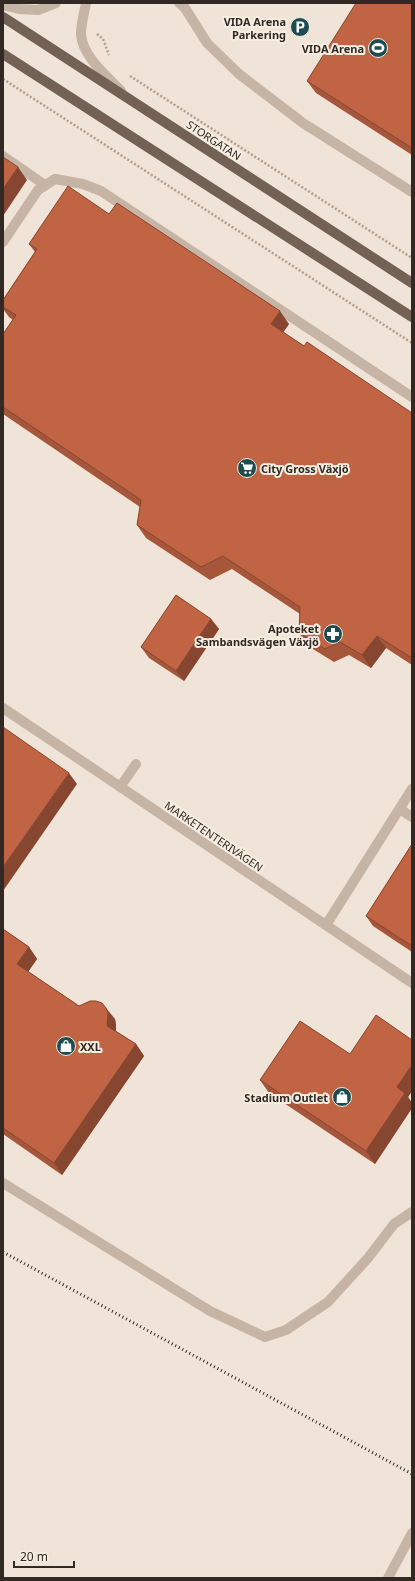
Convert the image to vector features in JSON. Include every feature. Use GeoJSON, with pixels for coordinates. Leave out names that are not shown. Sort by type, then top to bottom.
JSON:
{"type":"FeatureCollection","features":[{"type":"Feature","properties":{"kind":"main road","name":"STORGATAN"},"geometry":{"type":"LineString","coordinates":[[3,16],[412,283]]}},
{"type":"Feature","properties":{"kind":"main road"},"geometry":{"type":"LineString","coordinates":[[3,54],[412,317]]}},
{"type":"Feature","properties":{"kind":"street"},"geometry":{"type":"LineString","coordinates":[[3,5],[19,9],[38,10],[56,3]]}},
{"type":"Feature","properties":{"kind":"street"},"geometry":{"type":"LineString","coordinates":[[86,3],[81,34],[92,61],[126,97]]}},
{"type":"Feature","properties":{"kind":"street"},"geometry":{"type":"LineString","coordinates":[[179,3],[185,8],[207,43],[239,74],[303,123],[412,192]]}},
{"type":"Feature","properties":{"kind":"street"},"geometry":{"type":"LineString","coordinates":[[3,156],[45,185]]}},
{"type":"Feature","properties":{"kind":"street"},"geometry":{"type":"LineString","coordinates":[[3,242],[38,190],[55,179],[83,184],[101,191],[412,397]]}},
{"type":"Feature","properties":{"kind":"street","name":"MARKETENTERIVÄGEN"},"geometry":{"type":"LineString","coordinates":[[3,708],[412,983]]}},
{"type":"Feature","properties":{"kind":"street"},"geometry":{"type":"LineString","coordinates":[[120,787],[136,764]]}},
{"type":"Feature","properties":{"kind":"street"},"geometry":{"type":"LineString","coordinates":[[326,925],[412,789]]}},
{"type":"Feature","properties":{"kind":"street"},"geometry":{"type":"LineString","coordinates":[[400,809],[412,817]]}},
{"type":"Feature","properties":{"kind":"street"},"geometry":{"type":"LineString","coordinates":[[3,1183],[210,1311],[265,1337],[286,1330],[328,1302],[368,1258],[394,1224],[412,1212]]}},
{"type":"Feature","properties":{"kind":"street"},"geometry":{"type":"LineString","coordinates":[[388,1578],[412,1533]]}},
{"type":"Feature","properties":{"kind":"path"},"geometry":{"type":"LineString","coordinates":[[82,23],[103,39],[111,61]]}},
{"type":"Feature","properties":{"kind":"path"},"geometry":{"type":"LineString","coordinates":[[127,75],[412,258]]}},
{"type":"Feature","properties":{"kind":"path"},"geometry":{"type":"LineString","coordinates":[[3,79],[412,343]]}},
{"type":"Feature","properties":{"kind":"building","name":"VIDA Arena"},"geometry":{"type":"Polygon","coordinates":[[[356,3],[412,3],[412,148],[307,81],[356,3]]]}},
{"type":"Feature","properties":{"kind":"building"},"geometry":{"type":"Polygon","coordinates":[[[3,157],[18,167],[3,189],[3,157]]]}},
{"type":"Feature","properties":{"kind":"building","name":"City Gross Växjö"},"geometry":{"type":"Polygon","coordinates":[[[68,186],[109,214],[117,203],[280,311],[271,324],[304,346],[307,342],[412,413],[412,658],[377,636],[362,655],[340,642],[325,649],[299,633],[300,607],[223,556],[201,567],[137,525],[141,500],[3,407],[3,334],[16,315],[3,307],[3,300],[37,249],[29,244],[68,186]]]}},
{"type":"Feature","properties":{"kind":"building"},"geometry":{"type":"Polygon","coordinates":[[[176,595],[211,619],[176,671],[141,647],[176,595]]]}},
{"type":"Feature","properties":{"kind":"building"},"geometry":{"type":"Polygon","coordinates":[[[3,727],[69,773],[3,867],[3,727]]]}},
{"type":"Feature","properties":{"kind":"building"},"geometry":{"type":"Polygon","coordinates":[[[412,844],[412,946],[366,916],[412,844]]]}},
{"type":"Feature","properties":{"kind":"building","name":"XXL"},"geometry":{"type":"Polygon","coordinates":[[[3,929],[29,947],[17,964],[79,1006],[90,1001],[102,1003],[108,1013],[107,1026],[136,1044],[54,1163],[3,1128],[3,929]]]}},
{"type":"Feature","properties":{"kind":"building","name":"Stadium Outlet"},"geometry":{"type":"Polygon","coordinates":[[[376,1015],[412,1040],[412,1065],[397,1087],[405,1093],[366,1151],[260,1080],[300,1021],[350,1054],[376,1015]]]}},
{"type":"Feature","properties":{"kind":"railway"},"geometry":{"type":"LineString","coordinates":[[3,1252],[412,1474]]}},
{"type":"Feature","properties":{"kind":"place","name":"VIDA Arena Parkering"},"geometry":{"type":"Point","coordinates":[300,27]}},
{"type":"Feature","properties":{"kind":"place","name":"VIDA Arena"},"geometry":{"type":"Point","coordinates":[378,48]}},
{"type":"Feature","properties":{"kind":"place","name":"City Gross Växjö"},"geometry":{"type":"Point","coordinates":[247,468]}},
{"type":"Feature","properties":{"kind":"place","name":"Apoteket Sambandsvägen Växjö"},"geometry":{"type":"Point","coordinates":[333,634]}},
{"type":"Feature","properties":{"kind":"place","name":"XXL"},"geometry":{"type":"Point","coordinates":[66,1046]}},
{"type":"Feature","properties":{"kind":"place","name":"Stadium Outlet"},"geometry":{"type":"Point","coordinates":[342,1097]}}]}
